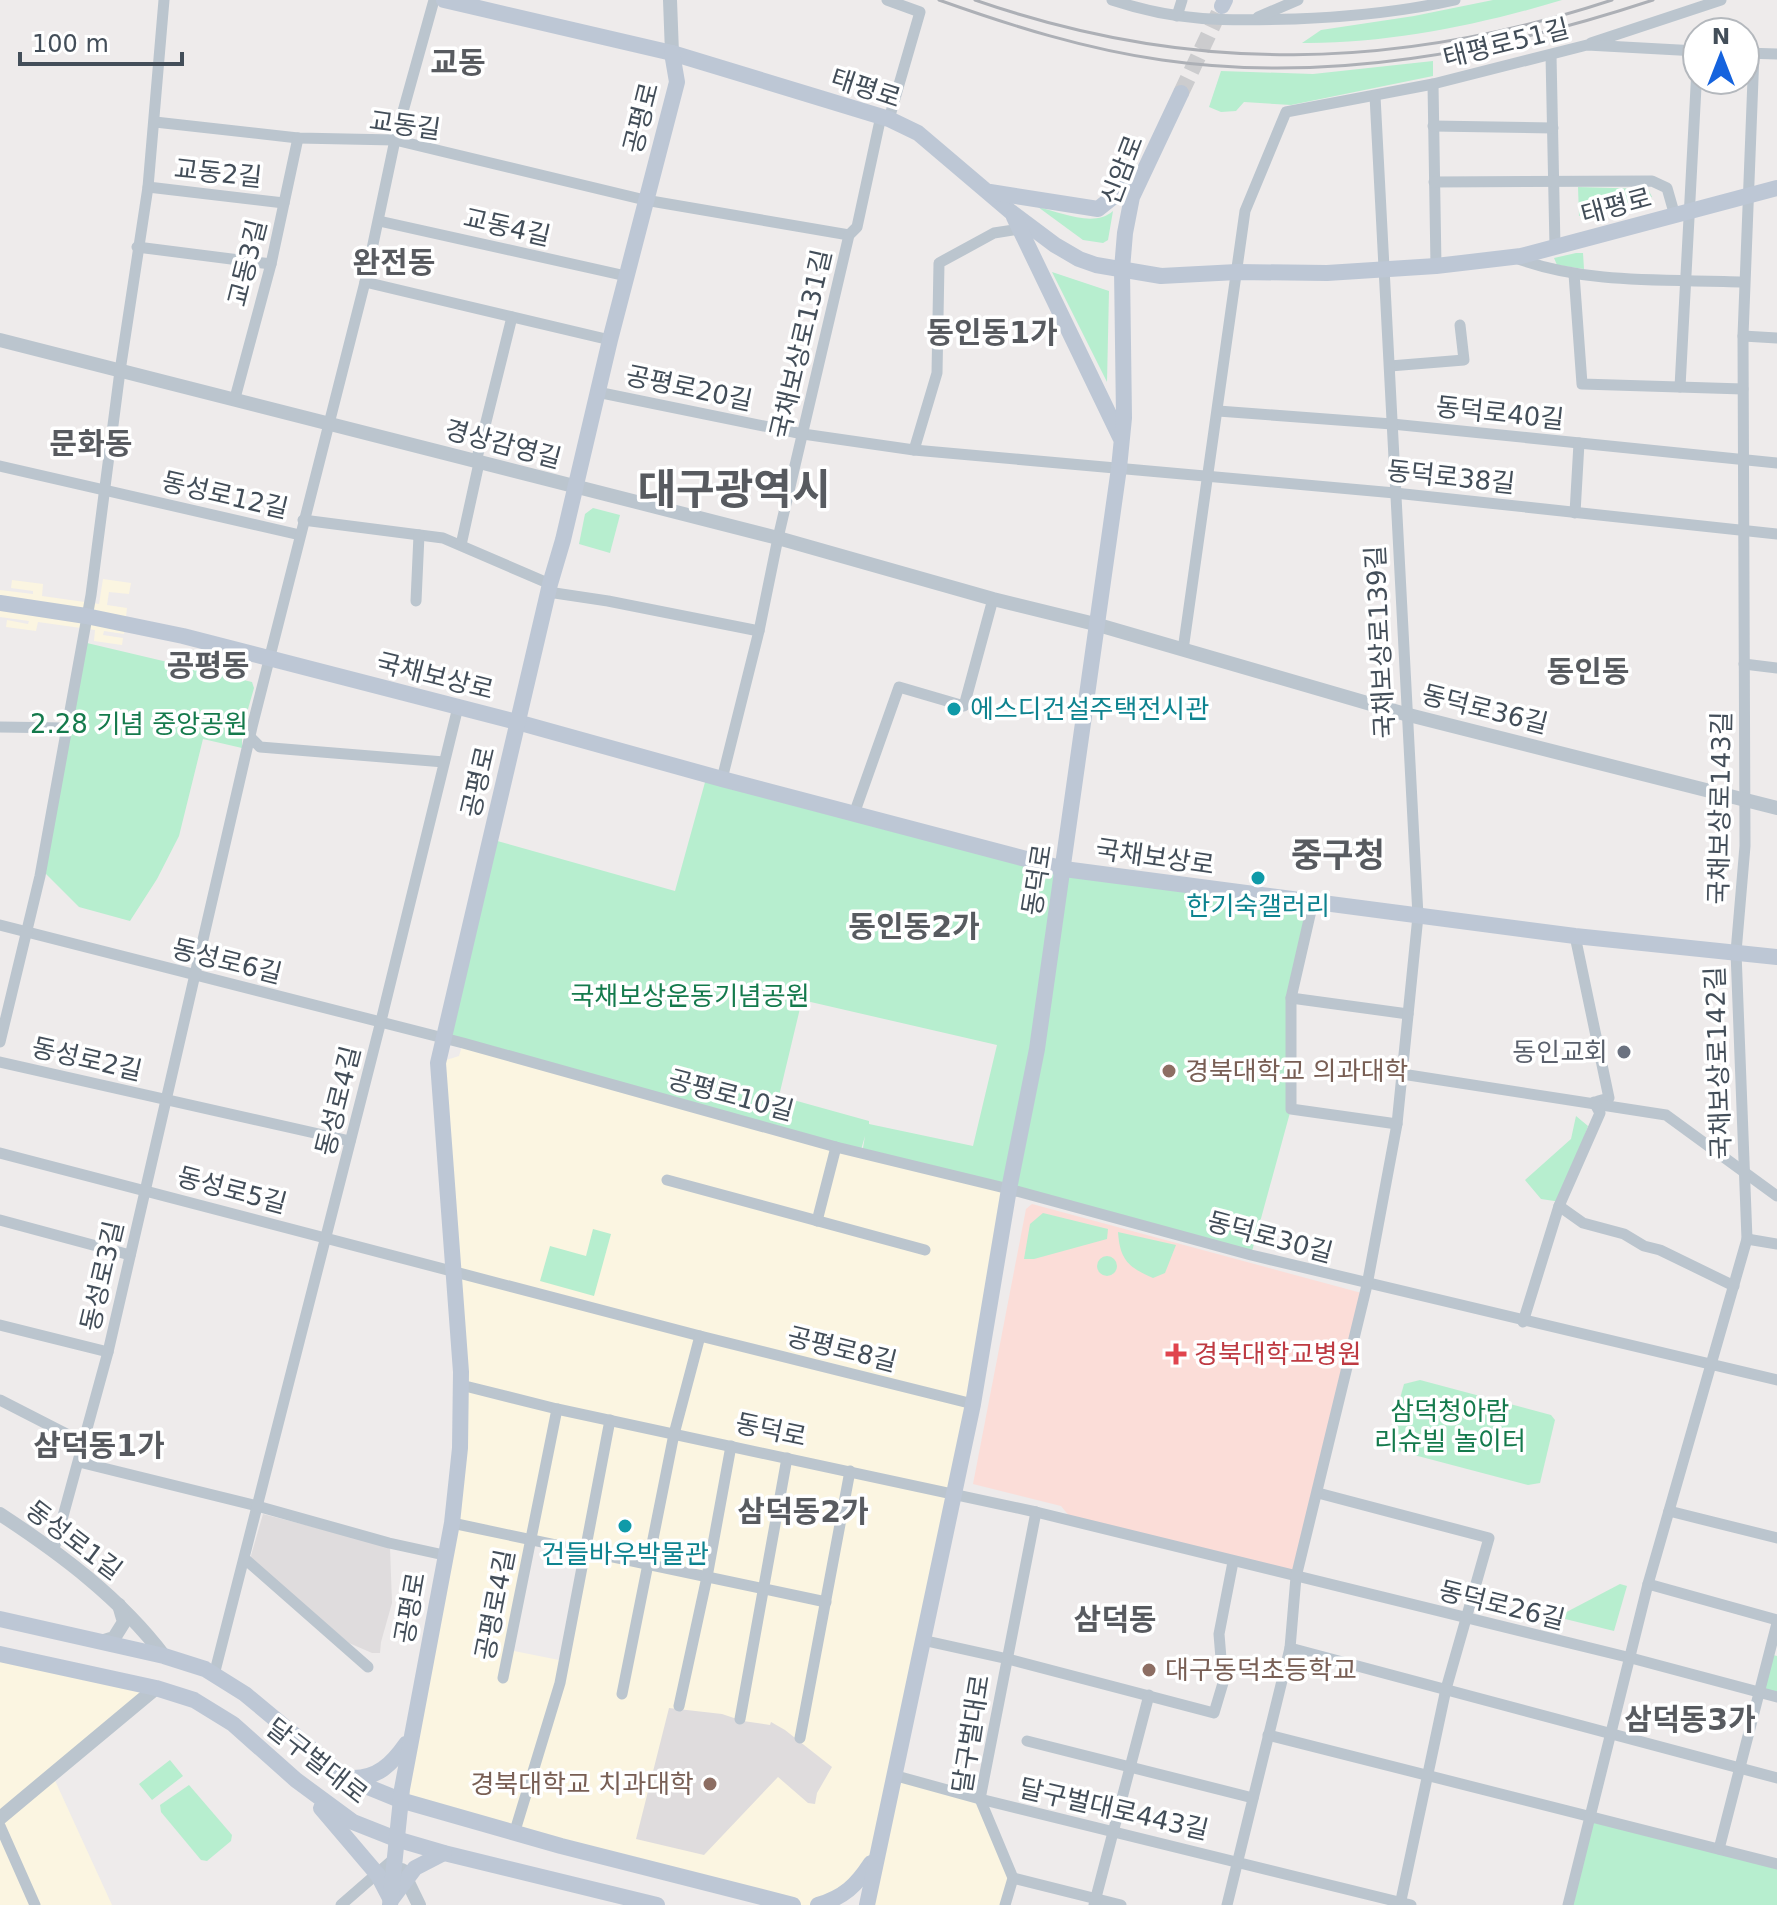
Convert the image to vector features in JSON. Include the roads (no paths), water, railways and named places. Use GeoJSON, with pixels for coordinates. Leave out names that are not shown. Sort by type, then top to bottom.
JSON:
{"type":"FeatureCollection","features":[{"type":"Feature","properties":{"kind":"main road","name":"태평로"},"geometry":{"type":"LineString","coordinates":[[444,0],[672,53],[885,118],[918,133],[1011,212],[1079,259],[1096,265],[1161,276],[1237,272],[1327,273],[1513,257],[1777,188]]}},
{"type":"Feature","properties":{"kind":"main road","name":"공평로"},"geometry":{"type":"LineString","coordinates":[[390,1903],[400,1800],[452,1523],[460,1448],[461,1385],[438,1063],[549,588],[677,82],[672,53]]}},
{"type":"Feature","properties":{"kind":"main road","name":"신암로"},"geometry":{"type":"LineString","coordinates":[[1122,269],[1132,197],[1181,93]]}},
{"type":"Feature","properties":{"kind":"main road"},"geometry":{"type":"LineString","coordinates":[[987,192],[1098,209],[1143,174]]}},
{"type":"Feature","properties":{"kind":"main road"},"geometry":{"type":"LineString","coordinates":[[1011,212],[1122,441]]}},
{"type":"Feature","properties":{"kind":"main road","name":"동덕로"},"geometry":{"type":"LineString","coordinates":[[867,1905],[973,1404],[1009,1189],[1037,1049],[1122,441],[1122,269]]}},
{"type":"Feature","properties":{"kind":"main road","name":"국채보상로"},"geometry":{"type":"LineString","coordinates":[[0,603],[86,616],[183,636],[1064,869],[1575,936],[1777,957]]}},
{"type":"Feature","properties":{"kind":"main road","name":"달구벌대로"},"geometry":{"type":"LineString","coordinates":[[0,1619],[187,1662],[245,1694],[346,1778],[400,1800],[514,1834],[793,1905]]}},
{"type":"Feature","properties":{"kind":"main road","name":"달구벌대로"},"geometry":{"type":"LineString","coordinates":[[0,1654],[156,1688],[194,1700],[233,1724],[296,1780],[353,1822],[396,1839],[657,1905]]}},
{"type":"Feature","properties":{"kind":"main road"},"geometry":{"type":"LineString","coordinates":[[346,1778],[362,1778],[382,1771],[396,1759],[411,1736]]}},
{"type":"Feature","properties":{"kind":"main road"},"geometry":{"type":"LineString","coordinates":[[296,1780],[378,1875],[390,1903]]}},
{"type":"Feature","properties":{"kind":"main road"},"geometry":{"type":"LineString","coordinates":[[390,1903],[415,1868],[444,1853]]}},
{"type":"Feature","properties":{"kind":"main road"},"geometry":{"type":"LineString","coordinates":[[818,1905],[853,1889],[876,1855]]}},
{"type":"Feature","properties":{"kind":"street","name":"교동2길"},"geometry":{"type":"LineString","coordinates":[[105,490],[137,247],[148,187],[164,0]]}},
{"type":"Feature","properties":{"kind":"street"},"geometry":{"type":"LineString","coordinates":[[329,423],[365,282],[395,140],[434,0]]}},
{"type":"Feature","properties":{"kind":"street","name":"공평로"},"geometry":{"type":"LineString","coordinates":[[670,0],[672,53]]}},
{"type":"Feature","properties":{"kind":"street","name":"국채보상로131길"},"geometry":{"type":"LineString","coordinates":[[722,779],[849,235],[857,227],[885,118],[920,12],[887,0]]}},
{"type":"Feature","properties":{"kind":"street"},"geometry":{"type":"LineString","coordinates":[[1112,0],[1149,13],[1207,21],[1353,17],[1455,0]]}},
{"type":"Feature","properties":{"kind":"street"},"geometry":{"type":"LineString","coordinates":[[1177,16],[1182,0]]}},
{"type":"Feature","properties":{"kind":"street"},"geometry":{"type":"LineString","coordinates":[[1249,20],[1298,0]]}},
{"type":"Feature","properties":{"kind":"street"},"geometry":{"type":"LineString","coordinates":[[1587,45],[1721,0]]}},
{"type":"Feature","properties":{"kind":"street","name":"태평로51길"},"geometry":{"type":"LineString","coordinates":[[1237,272],[1245,211],[1286,112],[1433,84],[1587,45],[1681,50]]}},
{"type":"Feature","properties":{"kind":"street","name":"태평로"},"geometry":{"type":"LineString","coordinates":[[1551,55],[1555,247]]}},
{"type":"Feature","properties":{"kind":"street"},"geometry":{"type":"LineString","coordinates":[[1433,84],[1436,266]]}},
{"type":"Feature","properties":{"kind":"street"},"geometry":{"type":"LineString","coordinates":[[1375,96],[1385,269]]}},
{"type":"Feature","properties":{"kind":"street","name":"태평로"},"geometry":{"type":"LineString","coordinates":[[1682,214],[1694,96]]}},
{"type":"Feature","properties":{"kind":"street"},"geometry":{"type":"LineString","coordinates":[[1747,195],[1748,96]]}},
{"type":"Feature","properties":{"kind":"street","name":"교동길"},"geometry":{"type":"LineString","coordinates":[[155,122],[298,138],[395,140],[645,200]]}},
{"type":"Feature","properties":{"kind":"street"},"geometry":{"type":"LineString","coordinates":[[1433,126],[1553,128]]}},
{"type":"Feature","properties":{"kind":"street","name":"교동3길"},"geometry":{"type":"LineString","coordinates":[[235,398],[271,264],[298,138]]}},
{"type":"Feature","properties":{"kind":"street"},"geometry":{"type":"LineString","coordinates":[[1434,182],[1652,181],[1667,188],[1682,214],[1686,280],[1680,387]]}},
{"type":"Feature","properties":{"kind":"street","name":"교동2길"},"geometry":{"type":"LineString","coordinates":[[148,187],[284,203]]}},
{"type":"Feature","properties":{"kind":"street","name":"국채보상로143길"},"geometry":{"type":"LineString","coordinates":[[1736,952],[1745,846],[1743,336],[1747,195]]}},
{"type":"Feature","properties":{"kind":"street"},"geometry":{"type":"LineString","coordinates":[[645,200],[849,235]]}},
{"type":"Feature","properties":{"kind":"street","name":"교동4길"},"geometry":{"type":"LineString","coordinates":[[379,221],[626,276]]}},
{"type":"Feature","properties":{"kind":"street"},"geometry":{"type":"LineString","coordinates":[[914,450],[937,373],[939,263],[994,233],[1020,229]]}},
{"type":"Feature","properties":{"kind":"street"},"geometry":{"type":"LineString","coordinates":[[137,247],[271,264]]}},
{"type":"Feature","properties":{"kind":"street"},"geometry":{"type":"LineString","coordinates":[[1513,257],[1546,270],[1574,274],[1744,282]]}},
{"type":"Feature","properties":{"kind":"street","name":"국채보상로139길"},"geometry":{"type":"LineString","coordinates":[[1385,269],[1405,714],[1418,916],[1397,1124]]}},
{"type":"Feature","properties":{"kind":"street"},"geometry":{"type":"LineString","coordinates":[[1183,650],[1237,272]]}},
{"type":"Feature","properties":{"kind":"street"},"geometry":{"type":"LineString","coordinates":[[1574,274],[1582,384],[1743,389]]}},
{"type":"Feature","properties":{"kind":"street"},"geometry":{"type":"LineString","coordinates":[[365,282],[610,340]]}},
{"type":"Feature","properties":{"kind":"street"},"geometry":{"type":"LineString","coordinates":[[461,545],[512,317]]}},
{"type":"Feature","properties":{"kind":"street"},"geometry":{"type":"LineString","coordinates":[[1390,366],[1464,360],[1460,325]]}},
{"type":"Feature","properties":{"kind":"street"},"geometry":{"type":"LineString","coordinates":[[1743,336],[1777,338]]}},
{"type":"Feature","properties":{"kind":"street","name":"경상감영길"},"geometry":{"type":"LineString","coordinates":[[0,340],[778,538],[993,599],[1095,624]]}},
{"type":"Feature","properties":{"kind":"street","name":"공평로20길"},"geometry":{"type":"LineString","coordinates":[[597,392],[803,434],[914,450],[1119,468]]}},
{"type":"Feature","properties":{"kind":"street","name":"동덕로40길"},"geometry":{"type":"LineString","coordinates":[[1218,411],[1392,424],[1777,463]]}},
{"type":"Feature","properties":{"kind":"street","name":"동성로3길"},"geometry":{"type":"LineString","coordinates":[[54,1549],[108,1352],[165,1099],[329,423]]}},
{"type":"Feature","properties":{"kind":"street"},"geometry":{"type":"LineString","coordinates":[[1575,513],[1579,443]]}},
{"type":"Feature","properties":{"kind":"street","name":"동성로12길"},"geometry":{"type":"LineString","coordinates":[[0,466],[300,535]]}},
{"type":"Feature","properties":{"kind":"street","name":"동덕로38길"},"geometry":{"type":"LineString","coordinates":[[1119,468],[1395,493],[1777,534]]}},
{"type":"Feature","properties":{"kind":"street","name":"동성로2길"},"geometry":{"type":"LineString","coordinates":[[0,1042],[27,932],[66,728],[105,490]]}},
{"type":"Feature","properties":{"kind":"street","name":"동성로12길"},"geometry":{"type":"LineString","coordinates":[[303,520],[443,538],[549,588],[759,631]]}},
{"type":"Feature","properties":{"kind":"street"},"geometry":{"type":"LineString","coordinates":[[416,601],[419,535]]}},
{"type":"Feature","properties":{"kind":"street"},"geometry":{"type":"LineString","coordinates":[[854,814],[899,687],[964,706],[993,599]]}},
{"type":"Feature","properties":{"kind":"street","name":"동덕로36길"},"geometry":{"type":"LineString","coordinates":[[1095,624],[1405,714],[1777,808]]}},
{"type":"Feature","properties":{"kind":"street"},"geometry":{"type":"LineString","coordinates":[[1744,664],[1777,668]]}},
{"type":"Feature","properties":{"kind":"street","name":"동성로4길"},"geometry":{"type":"LineString","coordinates":[[214,1675],[458,707]]}},
{"type":"Feature","properties":{"kind":"street"},"geometry":{"type":"LineString","coordinates":[[0,727],[66,728]]}},
{"type":"Feature","properties":{"kind":"street"},"geometry":{"type":"LineString","coordinates":[[251,738],[260,747],[444,762]]}},
{"type":"Feature","properties":{"kind":"street"},"geometry":{"type":"LineString","coordinates":[[1313,902],[1291,998],[1291,1109],[1397,1124]]}},
{"type":"Feature","properties":{"kind":"street","name":"동성로6길"},"geometry":{"type":"LineString","coordinates":[[0,925],[443,1038]]}},
{"type":"Feature","properties":{"kind":"street"},"geometry":{"type":"LineString","coordinates":[[1523,1322],[1559,1206],[1600,1113],[1594,1102],[1609,1098],[1575,936]]}},
{"type":"Feature","properties":{"kind":"street","name":"국채보상로142길"},"geometry":{"type":"LineString","coordinates":[[1568,1905],[1648,1584],[1747,1239],[1736,952]]}},
{"type":"Feature","properties":{"kind":"street"},"geometry":{"type":"LineString","coordinates":[[1291,998],[1408,1014]]}},
{"type":"Feature","properties":{"kind":"street","name":"공평로10길"},"geometry":{"type":"LineString","coordinates":[[443,1038],[836,1147],[1009,1189]]}},
{"type":"Feature","properties":{"kind":"street","name":"동성로2길"},"geometry":{"type":"LineString","coordinates":[[0,1062],[165,1099]]}},
{"type":"Feature","properties":{"kind":"street","name":"국채보상로142길"},"geometry":{"type":"LineString","coordinates":[[1402,1074],[1666,1115],[1777,1196]]}},
{"type":"Feature","properties":{"kind":"street"},"geometry":{"type":"LineString","coordinates":[[165,1099],[350,1141]]}},
{"type":"Feature","properties":{"kind":"street","name":"달구벌대로443길"},"geometry":{"type":"LineString","coordinates":[[1227,1905],[1290,1648],[1296,1577],[1367,1285],[1397,1124]]}},
{"type":"Feature","properties":{"kind":"street"},"geometry":{"type":"LineString","coordinates":[[817,1221],[836,1147]]}},
{"type":"Feature","properties":{"kind":"street","name":"동성로5길"},"geometry":{"type":"LineString","coordinates":[[0,1153],[452,1272]]}},
{"type":"Feature","properties":{"kind":"street"},"geometry":{"type":"LineString","coordinates":[[667,1180],[925,1250]]}},
{"type":"Feature","properties":{"kind":"street","name":"동덕로30길"},"geometry":{"type":"LineString","coordinates":[[1009,1189],[1367,1285],[1777,1380]]}},
{"type":"Feature","properties":{"kind":"street"},"geometry":{"type":"LineString","coordinates":[[1559,1206],[1583,1223],[1624,1234],[1734,1286]]}},
{"type":"Feature","properties":{"kind":"street"},"geometry":{"type":"LineString","coordinates":[[0,1220],[130,1255]]}},
{"type":"Feature","properties":{"kind":"street"},"geometry":{"type":"LineString","coordinates":[[1747,1239],[1777,1244]]}},
{"type":"Feature","properties":{"kind":"street","name":"공평로8길"},"geometry":{"type":"LineString","coordinates":[[452,1272],[973,1404]]}},
{"type":"Feature","properties":{"kind":"street"},"geometry":{"type":"LineString","coordinates":[[0,1325],[108,1352]]}},
{"type":"Feature","properties":{"kind":"street"},"geometry":{"type":"LineString","coordinates":[[622,1694],[674,1434],[700,1336]]}},
{"type":"Feature","properties":{"kind":"street"},"geometry":{"type":"LineString","coordinates":[[461,1385],[674,1434]]}},
{"type":"Feature","properties":{"kind":"street"},"geometry":{"type":"LineString","coordinates":[[0,1400],[84,1443]]}},
{"type":"Feature","properties":{"kind":"street","name":"공평로4길"},"geometry":{"type":"LineString","coordinates":[[503,1678],[557,1409]]}},
{"type":"Feature","properties":{"kind":"street"},"geometry":{"type":"LineString","coordinates":[[514,1834],[560,1683],[610,1420]]}},
{"type":"Feature","properties":{"kind":"street","name":"동덕로"},"geometry":{"type":"LineString","coordinates":[[674,1434],[953,1494]]}},
{"type":"Feature","properties":{"kind":"street"},"geometry":{"type":"LineString","coordinates":[[679,1706],[731,1446]]}},
{"type":"Feature","properties":{"kind":"street"},"geometry":{"type":"LineString","coordinates":[[740,1719],[787,1458]]}},
{"type":"Feature","properties":{"kind":"street"},"geometry":{"type":"LineString","coordinates":[[79,1462],[444,1555]]}},
{"type":"Feature","properties":{"kind":"street"},"geometry":{"type":"LineString","coordinates":[[800,1738],[850,1471]]}},
{"type":"Feature","properties":{"kind":"street"},"geometry":{"type":"LineString","coordinates":[[1239,1861],[1404,1904],[1446,1689],[1489,1538],[1318,1493]]}},
{"type":"Feature","properties":{"kind":"street","name":"동덕로26길"},"geometry":{"type":"LineString","coordinates":[[953,1494],[1631,1658],[1777,1697]]}},
{"type":"Feature","properties":{"kind":"street"},"geometry":{"type":"LineString","coordinates":[[1669,1511],[1777,1538]]}},
{"type":"Feature","properties":{"kind":"street"},"geometry":{"type":"LineString","coordinates":[[1008,1659],[1036,1512]]}},
{"type":"Feature","properties":{"kind":"street","name":"동성로1길"},"geometry":{"type":"LineString","coordinates":[[0,1514],[54,1549],[119,1605],[164,1656]]}},
{"type":"Feature","properties":{"kind":"street","name":"공평로4길"},"geometry":{"type":"LineString","coordinates":[[452,1523],[826,1602]]}},
{"type":"Feature","properties":{"kind":"street"},"geometry":{"type":"LineString","coordinates":[[245,1559],[368,1667]]}},
{"type":"Feature","properties":{"kind":"street"},"geometry":{"type":"LineString","coordinates":[[922,1640],[1008,1659],[1214,1713],[1223,1683],[1219,1634],[1233,1562]]}},
{"type":"Feature","properties":{"kind":"street"},"geometry":{"type":"LineString","coordinates":[[1648,1584],[1777,1621],[1719,1849]]}},
{"type":"Feature","properties":{"kind":"street"},"geometry":{"type":"LineString","coordinates":[[101,1642],[114,1638],[124,1622],[119,1605]]}},
{"type":"Feature","properties":{"kind":"street"},"geometry":{"type":"LineString","coordinates":[[1290,1648],[1777,1778]]}},
{"type":"Feature","properties":{"kind":"street","name":"달구벌대로"},"geometry":{"type":"LineString","coordinates":[[1008,1659],[980,1799],[1013,1878]]}},
{"type":"Feature","properties":{"kind":"street"},"geometry":{"type":"LineString","coordinates":[[0,1818],[156,1688]]}},
{"type":"Feature","properties":{"kind":"street"},"geometry":{"type":"LineString","coordinates":[[1095,1902],[1149,1695]]}},
{"type":"Feature","properties":{"kind":"street"},"geometry":{"type":"LineString","coordinates":[[1268,1735],[1777,1864]]}},
{"type":"Feature","properties":{"kind":"street","name":"달구벌대로443길"},"geometry":{"type":"LineString","coordinates":[[1027,1741],[1253,1798]]}},
{"type":"Feature","properties":{"kind":"street"},"geometry":{"type":"LineString","coordinates":[[893,1775],[980,1799]]}},
{"type":"Feature","properties":{"kind":"street","name":"달구벌대로443길"},"geometry":{"type":"LineString","coordinates":[[980,1799],[1239,1861]]}},
{"type":"Feature","properties":{"kind":"street"},"geometry":{"type":"LineString","coordinates":[[0,1826],[35,1905]]}},
{"type":"Feature","properties":{"kind":"street"},"geometry":{"type":"LineString","coordinates":[[341,1905],[396,1858],[419,1905]]}},
{"type":"Feature","properties":{"kind":"street"},"geometry":{"type":"LineString","coordinates":[[1005,1905],[1013,1878],[1095,1902],[1121,1905]]}},
{"type":"Feature","properties":{"kind":"tunnel"},"geometry":{"type":"LineString","coordinates":[[1181,93],[1222,6]]}},
{"type":"Feature","properties":{"kind":"railway"},"geometry":{"type":"LineString","coordinates":[[939,0],[1049,36],[1105,50],[1162,60],[1287,68],[1349,65],[1472,48],[1533,35],[1653,0]]}},
{"type":"Feature","properties":{"kind":"railway"},"geometry":{"type":"LineString","coordinates":[[975,0],[1056,24],[1135,42],[1215,52],[1294,55],[1372,51],[1452,40],[1531,23],[1612,0]]}},
{"type":"Feature","properties":{"kind":"place","name":"에스디건설주택전시관"},"geometry":{"type":"Point","coordinates":[954,709]}},
{"type":"Feature","properties":{"kind":"place","name":"한기숙갤러리"},"geometry":{"type":"Point","coordinates":[1258,878]}},
{"type":"Feature","properties":{"kind":"place","name":"동인교회"},"geometry":{"type":"Point","coordinates":[1624,1052]}},
{"type":"Feature","properties":{"kind":"place","name":"경북대학교 의과대학"},"geometry":{"type":"Point","coordinates":[1169,1071]}},
{"type":"Feature","properties":{"kind":"place","name":"경북대학교병원"},"geometry":{"type":"Point","coordinates":[1176,1354]}},
{"type":"Feature","properties":{"kind":"place","name":"건들바우박물관"},"geometry":{"type":"Point","coordinates":[625,1526]}},
{"type":"Feature","properties":{"kind":"place","name":"대구동덕초등학교"},"geometry":{"type":"Point","coordinates":[1149,1670]}},
{"type":"Feature","properties":{"kind":"place","name":"경북대학교 치과대학"},"geometry":{"type":"Point","coordinates":[710,1784]}},
{"type":"Feature","properties":{"kind":"district","name":"교동"},"geometry":{"type":"Point","coordinates":[458,62]}},
{"type":"Feature","properties":{"kind":"district","name":"완전동"},"geometry":{"type":"Point","coordinates":[394,262]}},
{"type":"Feature","properties":{"kind":"district","name":"동인동1가"},"geometry":{"type":"Point","coordinates":[992,332]}},
{"type":"Feature","properties":{"kind":"district","name":"문화동"},"geometry":{"type":"Point","coordinates":[91,443]}},
{"type":"Feature","properties":{"kind":"district","name":"대구광역시"},"geometry":{"type":"Point","coordinates":[734,489]}},
{"type":"Feature","properties":{"kind":"district","name":"공평동"},"geometry":{"type":"Point","coordinates":[208,665]}},
{"type":"Feature","properties":{"kind":"district","name":"동인동"},"geometry":{"type":"Point","coordinates":[1588,671]}},
{"type":"Feature","properties":{"kind":"district","name":"중구청"},"geometry":{"type":"Point","coordinates":[1338,855]}},
{"type":"Feature","properties":{"kind":"district","name":"동인동2가"},"geometry":{"type":"Point","coordinates":[914,926]}},
{"type":"Feature","properties":{"kind":"district","name":"삼덕동1가"},"geometry":{"type":"Point","coordinates":[99,1445]}},
{"type":"Feature","properties":{"kind":"district","name":"삼덕동2가"},"geometry":{"type":"Point","coordinates":[803,1511]}},
{"type":"Feature","properties":{"kind":"district","name":"삼덕동"},"geometry":{"type":"Point","coordinates":[1115,1619]}},
{"type":"Feature","properties":{"kind":"district","name":"삼덕동3가"},"geometry":{"type":"Point","coordinates":[1690,1719]}},
{"type":"Feature","properties":{"kind":"park label","name":"2.28 기념 중앙공원"},"geometry":{"type":"Point","coordinates":[139,724]}},
{"type":"Feature","properties":{"kind":"park label","name":"국채보상운동기념공원"},"geometry":{"type":"Point","coordinates":[690,996]}},
{"type":"Feature","properties":{"kind":"park label","name":"삼덕청아람 리슈빌 놀이터"},"geometry":{"type":"Point","coordinates":[1450,1426]}}]}
